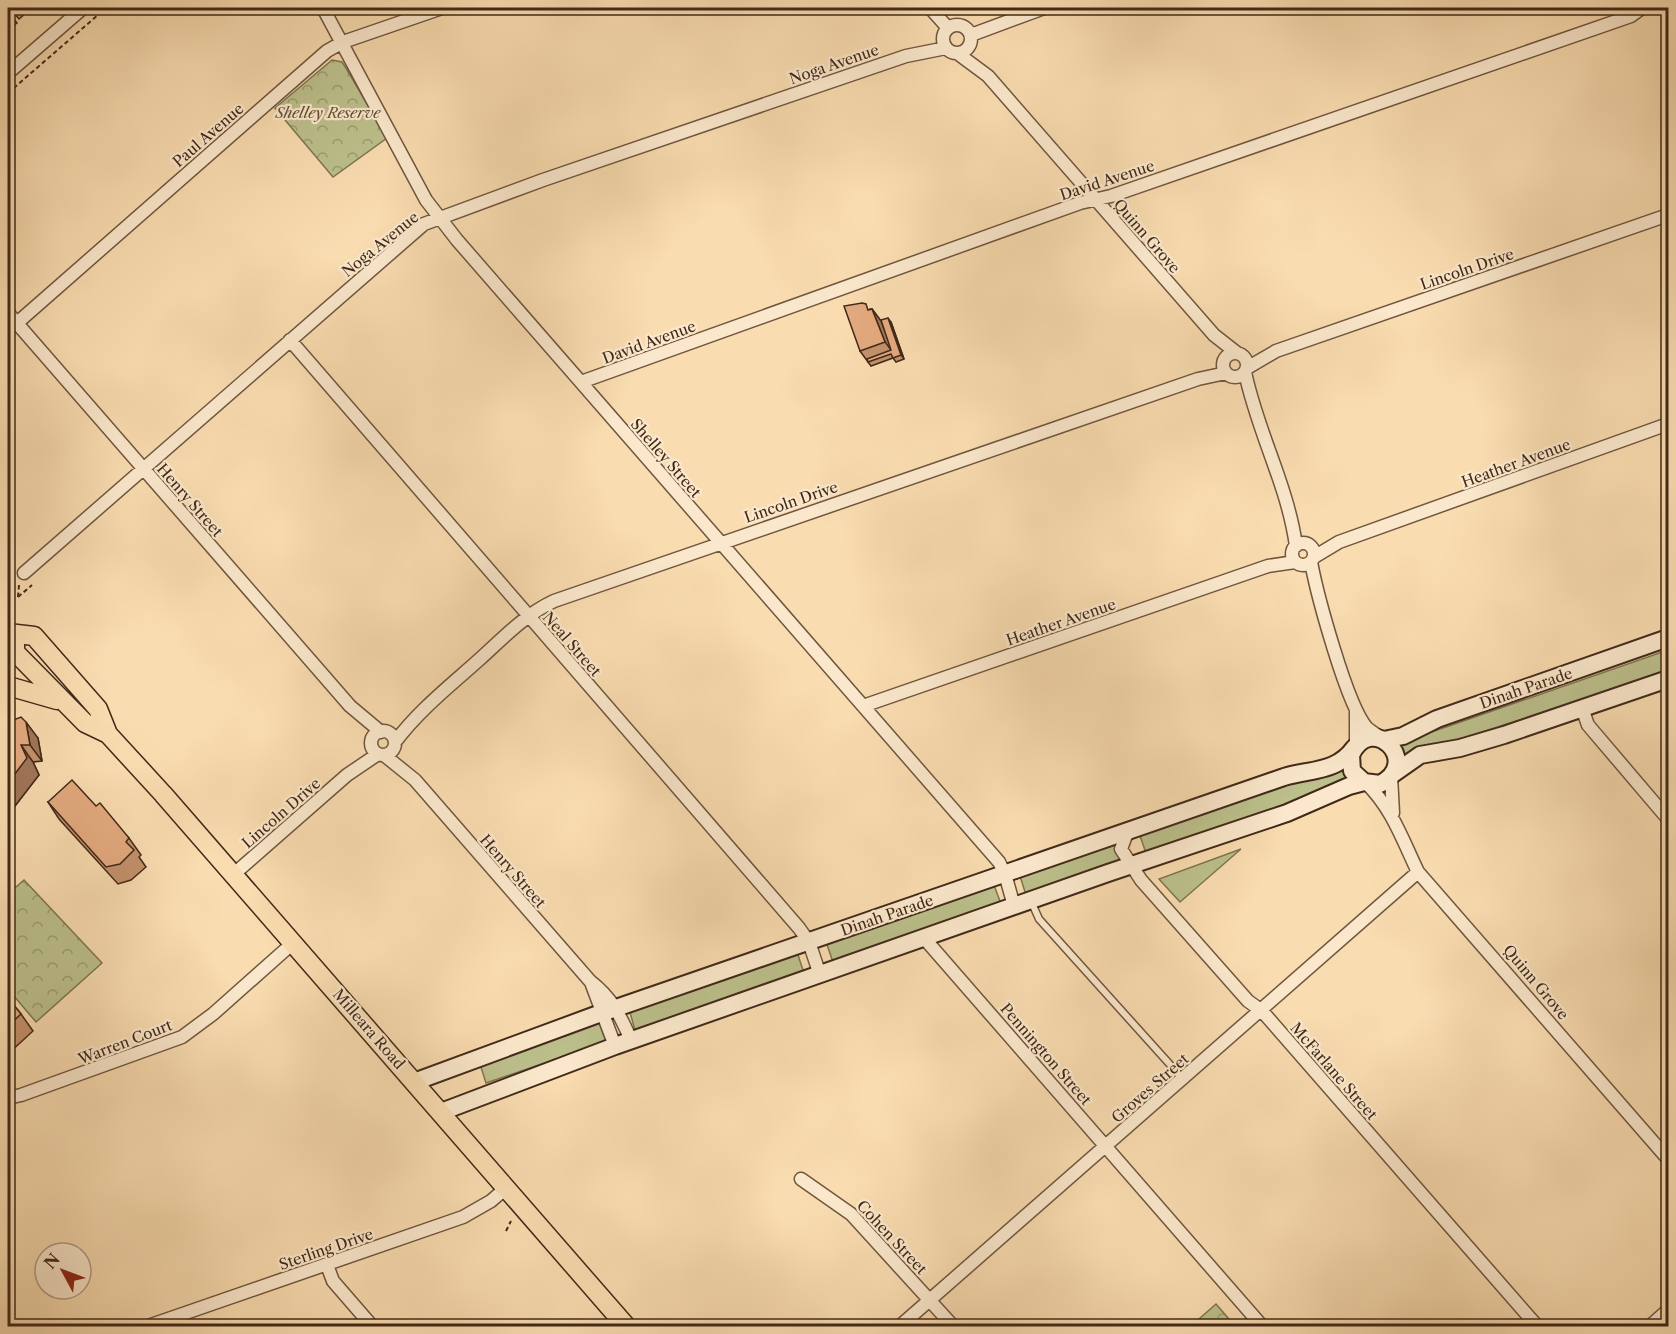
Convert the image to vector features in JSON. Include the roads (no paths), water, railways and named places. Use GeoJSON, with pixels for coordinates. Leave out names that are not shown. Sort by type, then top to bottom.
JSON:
{"type":"FeatureCollection","features":[{"type":"Feature","properties":{"kind":"main road","name":"Milleara Road"},"geometry":{"type":"LineString","coordinates":[[108,734],[99,709],[34,636],[10,641],[62,701],[86,723],[108,734],[234,874],[626,1326]]}},
{"type":"Feature","properties":{"kind":"main road"},"geometry":{"type":"LineString","coordinates":[[8,686],[62,701]]}},
{"type":"Feature","properties":{"kind":"street"},"geometry":{"type":"LineString","coordinates":[[8,74],[82,8]]}},
{"type":"Feature","properties":{"kind":"street","name":"Shelley Street"},"geometry":{"type":"LineString","coordinates":[[323,8],[426,200],[720,543],[999,862],[1005,874],[1014,906]]}},
{"type":"Feature","properties":{"kind":"street","name":"Paul Avenue"},"geometry":{"type":"LineString","coordinates":[[16,323],[327,51],[343,42],[442,8]]}},
{"type":"Feature","properties":{"kind":"street"},"geometry":{"type":"LineString","coordinates":[[930,8],[945,31],[951,50],[965,50],[971,39],[1044,8]]}},
{"type":"Feature","properties":{"kind":"street","name":"David Avenue"},"geometry":{"type":"LineString","coordinates":[[581,382],[1080,203],[1097,201],[1630,16],[1642,8]]}},
{"type":"Feature","properties":{"kind":"street"},"geometry":{"type":"LineString","coordinates":[[945,31],[961,25],[971,39]]}},
{"type":"Feature","properties":{"kind":"street","name":"Noga Avenue"},"geometry":{"type":"LineString","coordinates":[[906,56],[945,31]]}},
{"type":"Feature","properties":{"kind":"street","name":"Quinn Grove"},"geometry":{"type":"LineString","coordinates":[[971,39],[988,75]]}},
{"type":"Feature","properties":{"kind":"street","name":"Noga Avenue"},"geometry":{"type":"LineString","coordinates":[[24,573],[424,224],[906,56],[951,50]]}},
{"type":"Feature","properties":{"kind":"street","name":"Quinn Grove"},"geometry":{"type":"LineString","coordinates":[[951,50],[988,75],[1214,335],[1246,361],[1251,401],[1356,708],[1367,727],[1384,740]]}},
{"type":"Feature","properties":{"kind":"street","name":"Lincoln Drive"},"geometry":{"type":"LineString","coordinates":[[234,874],[347,775],[378,743],[424,708],[528,616],[554,601],[1227,368],[1246,370],[1276,351],[1668,215]]}},
{"type":"Feature","properties":{"kind":"street","name":"Henry Street"},"geometry":{"type":"LineString","coordinates":[[8,313],[350,706],[378,743],[415,780],[590,981],[610,1011],[623,1043]]}},
{"type":"Feature","properties":{"kind":"street","name":"Quinn Grove"},"geometry":{"type":"LineString","coordinates":[[1214,335],[1227,368],[1251,401]]}},
{"type":"Feature","properties":{"kind":"street","name":"Neal Street"},"geometry":{"type":"LineString","coordinates":[[290,340],[799,928],[808,942],[820,975]]}},
{"type":"Feature","properties":{"kind":"street","name":"Lincoln Drive"},"geometry":{"type":"LineString","coordinates":[[1239,354],[1276,351]]}},
{"type":"Feature","properties":{"kind":"street"},"geometry":{"type":"LineString","coordinates":[[1227,368],[1230,354],[1239,354]]}},
{"type":"Feature","properties":{"kind":"street","name":"Heather Avenue"},"geometry":{"type":"LineString","coordinates":[[863,706],[1339,542],[1668,424]]}},
{"type":"Feature","properties":{"kind":"street","name":"Dinah Parade"},"geometry":{"type":"LineString","coordinates":[[1384,740],[1403,736],[1459,711],[1668,639]]}},
{"type":"Feature","properties":{"kind":"street"},"geometry":{"type":"LineString","coordinates":[[441,1112],[623,1043],[1287,813],[1365,783],[1380,784],[1420,755],[1460,748],[1668,679]]}},
{"type":"Feature","properties":{"kind":"street","name":"Lincoln Drive"},"geometry":{"type":"LineString","coordinates":[[395,744],[424,708]]}},
{"type":"Feature","properties":{"kind":"street","name":"Quinn Grove"},"geometry":{"type":"LineString","coordinates":[[1355,747],[1356,708]]}},
{"type":"Feature","properties":{"kind":"street"},"geometry":{"type":"LineString","coordinates":[[1582,708],[1588,725],[1668,819]]}},
{"type":"Feature","properties":{"kind":"street","name":"Henry Street"},"geometry":{"type":"LineString","coordinates":[[378,743],[392,735],[415,780]]}},
{"type":"Feature","properties":{"kind":"street"},"geometry":{"type":"LineString","coordinates":[[1365,783],[1357,778],[1350,763],[1355,747],[1368,738],[1384,740],[1395,751],[1397,759],[1392,775]]}},
{"type":"Feature","properties":{"kind":"street","name":"Dinah Parade"},"geometry":{"type":"LineString","coordinates":[[414,1082],[610,1011],[1284,777],[1327,768],[1345,761],[1355,747]]}},
{"type":"Feature","properties":{"kind":"street","name":"Quinn Grove"},"geometry":{"type":"LineString","coordinates":[[1392,775],[1393,818]]}},
{"type":"Feature","properties":{"kind":"street","name":"Quinn Grove"},"geometry":{"type":"LineString","coordinates":[[1365,783],[1381,798],[1393,818],[1418,872],[1668,1158]]}},
{"type":"Feature","properties":{"kind":"street","name":"McFarlane Street"},"geometry":{"type":"LineString","coordinates":[[1127,832],[1121,849],[1130,866],[1248,1002],[1262,1011],[1537,1326]]}},
{"type":"Feature","properties":{"kind":"street","name":"Groves Street"},"geometry":{"type":"LineString","coordinates":[[900,1326],[1418,872]]}},
{"type":"Feature","properties":{"kind":"street","name":"Pennington Street"},"geometry":{"type":"LineString","coordinates":[[924,938],[1262,1326]]}},
{"type":"Feature","properties":{"kind":"street","name":"Warren Court"},"geometry":{"type":"LineString","coordinates":[[8,1098],[182,1037],[213,1014],[293,943]]}},
{"type":"Feature","properties":{"kind":"street","name":"Cohen Street"},"geometry":{"type":"LineString","coordinates":[[801,1179],[851,1214],[953,1326]]}},
{"type":"Feature","properties":{"kind":"street","name":"Sterling Drive"},"geometry":{"type":"LineString","coordinates":[[148,1326],[463,1217],[491,1202],[506,1188]]}},
{"type":"Feature","properties":{"kind":"street"},"geometry":{"type":"LineString","coordinates":[[327,1265],[333,1281],[372,1326]]}},
{"type":"Feature","properties":{"kind":"street"},"geometry":{"type":"LineString","coordinates":[[1650,1326],[1668,1310]]}},
{"type":"Feature","properties":{"kind":"lane"},"geometry":{"type":"LineString","coordinates":[[1031,900],[1039,919],[1184,1079]]}},
{"type":"Feature","properties":{"kind":"park label","name":"Shelley Reserve"},"geometry":{"type":"Point","coordinates":[328,112]}}]}
